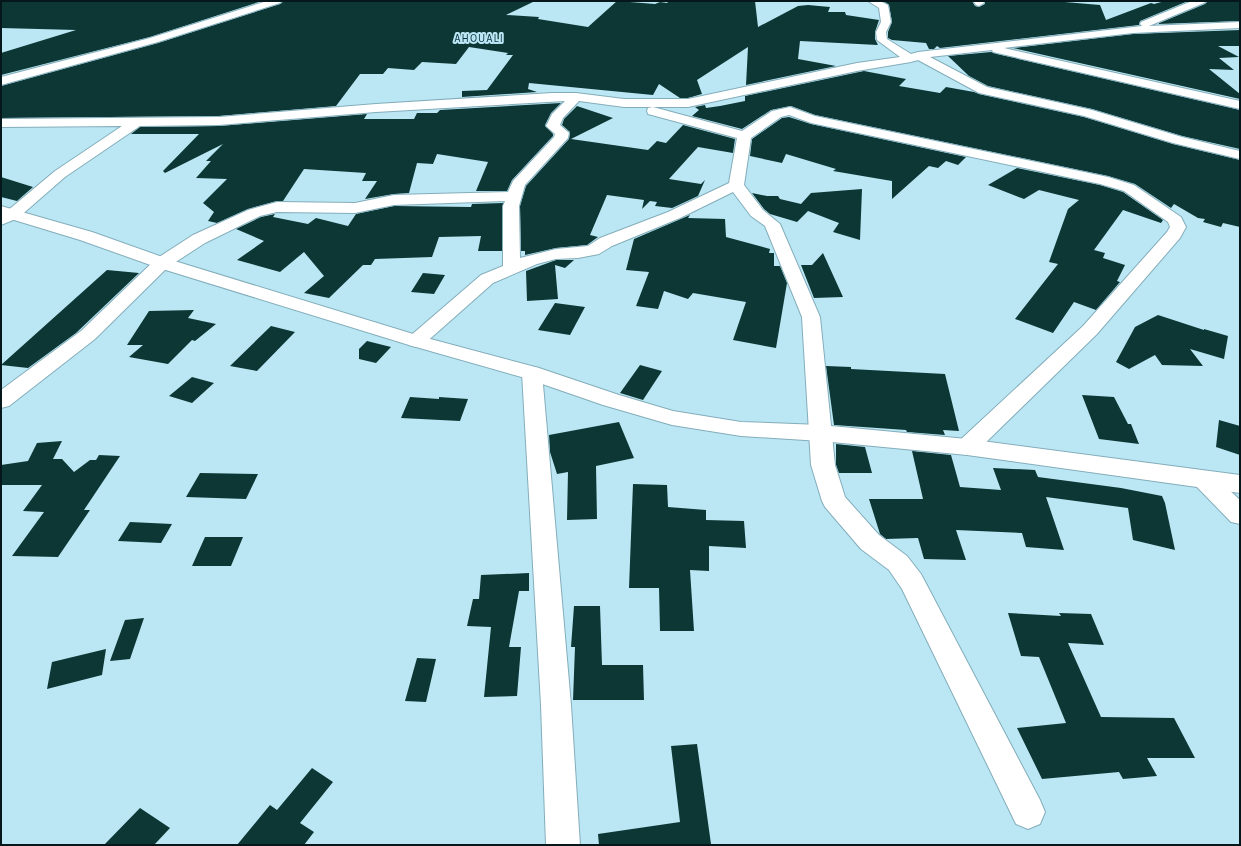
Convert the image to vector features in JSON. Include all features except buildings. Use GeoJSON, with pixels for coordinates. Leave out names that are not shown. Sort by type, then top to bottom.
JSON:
{"type":"FeatureCollection","features":[{"type":"Feature","properties":{"kind":"street"},"geometry":{"type":"LineString","coordinates":[[873,1],[884,7],[886,22],[881,32],[882,40],[983,90],[1087,114],[1178,140],[1240,155]]}},
{"type":"Feature","properties":{"kind":"street"},"geometry":{"type":"LineString","coordinates":[[1,81],[154,40],[270,2]]}},
{"type":"Feature","properties":{"kind":"street"},"geometry":{"type":"LineString","coordinates":[[1133,30],[1197,3]]}},
{"type":"Feature","properties":{"kind":"street"},"geometry":{"type":"LineString","coordinates":[[1,123],[219,121],[552,97],[624,103],[688,103],[857,67],[914,57],[1133,30],[1240,25]]}},
{"type":"Feature","properties":{"kind":"street"},"geometry":{"type":"LineString","coordinates":[[986,47],[1152,87],[1240,105]]}},
{"type":"Feature","properties":{"kind":"street"},"geometry":{"type":"LineString","coordinates":[[512,268],[511,206],[518,184],[561,138],[562,133],[553,126],[557,117],[576,98]]}},
{"type":"Feature","properties":{"kind":"street"},"geometry":{"type":"LineString","coordinates":[[624,103],[744,136]]}},
{"type":"Feature","properties":{"kind":"street"},"geometry":{"type":"LineString","coordinates":[[967,447],[1090,330],[1174,234],[1178,227],[1175,220],[1129,188],[1103,180],[811,119],[790,111],[777,114],[744,136],[736,186],[757,213],[772,224],[812,317],[823,465],[834,501],[870,542],[898,563],[912,582],[1028,812]]}},
{"type":"Feature","properties":{"kind":"street"},"geometry":{"type":"LineString","coordinates":[[5,215],[60,174],[137,122]]}},
{"type":"Feature","properties":{"kind":"street"},"geometry":{"type":"LineString","coordinates":[[416,341],[487,280],[531,260],[556,254],[578,253],[593,250],[606,242],[674,215],[736,186]]}},
{"type":"Feature","properties":{"kind":"street"},"geometry":{"type":"LineString","coordinates":[[1,401],[88,335],[162,263],[199,239],[254,213],[277,207],[355,208],[394,200],[514,196]]}},
{"type":"Feature","properties":{"kind":"street"},"geometry":{"type":"LineString","coordinates":[[5,215],[86,236],[162,263],[416,341],[532,373],[611,400],[672,418],[741,429],[821,433],[967,447],[1240,484]]}},
{"type":"Feature","properties":{"kind":"street"},"geometry":{"type":"LineString","coordinates":[[532,373],[555,697],[563,845]]}},
{"type":"Feature","properties":{"kind":"street"},"geometry":{"type":"LineString","coordinates":[[1203,479],[1240,515]]}},
{"type":"Feature","properties":{"kind":"district","name":"AHOUALI"},"geometry":{"type":"Point","coordinates":[479,38]}}]}
